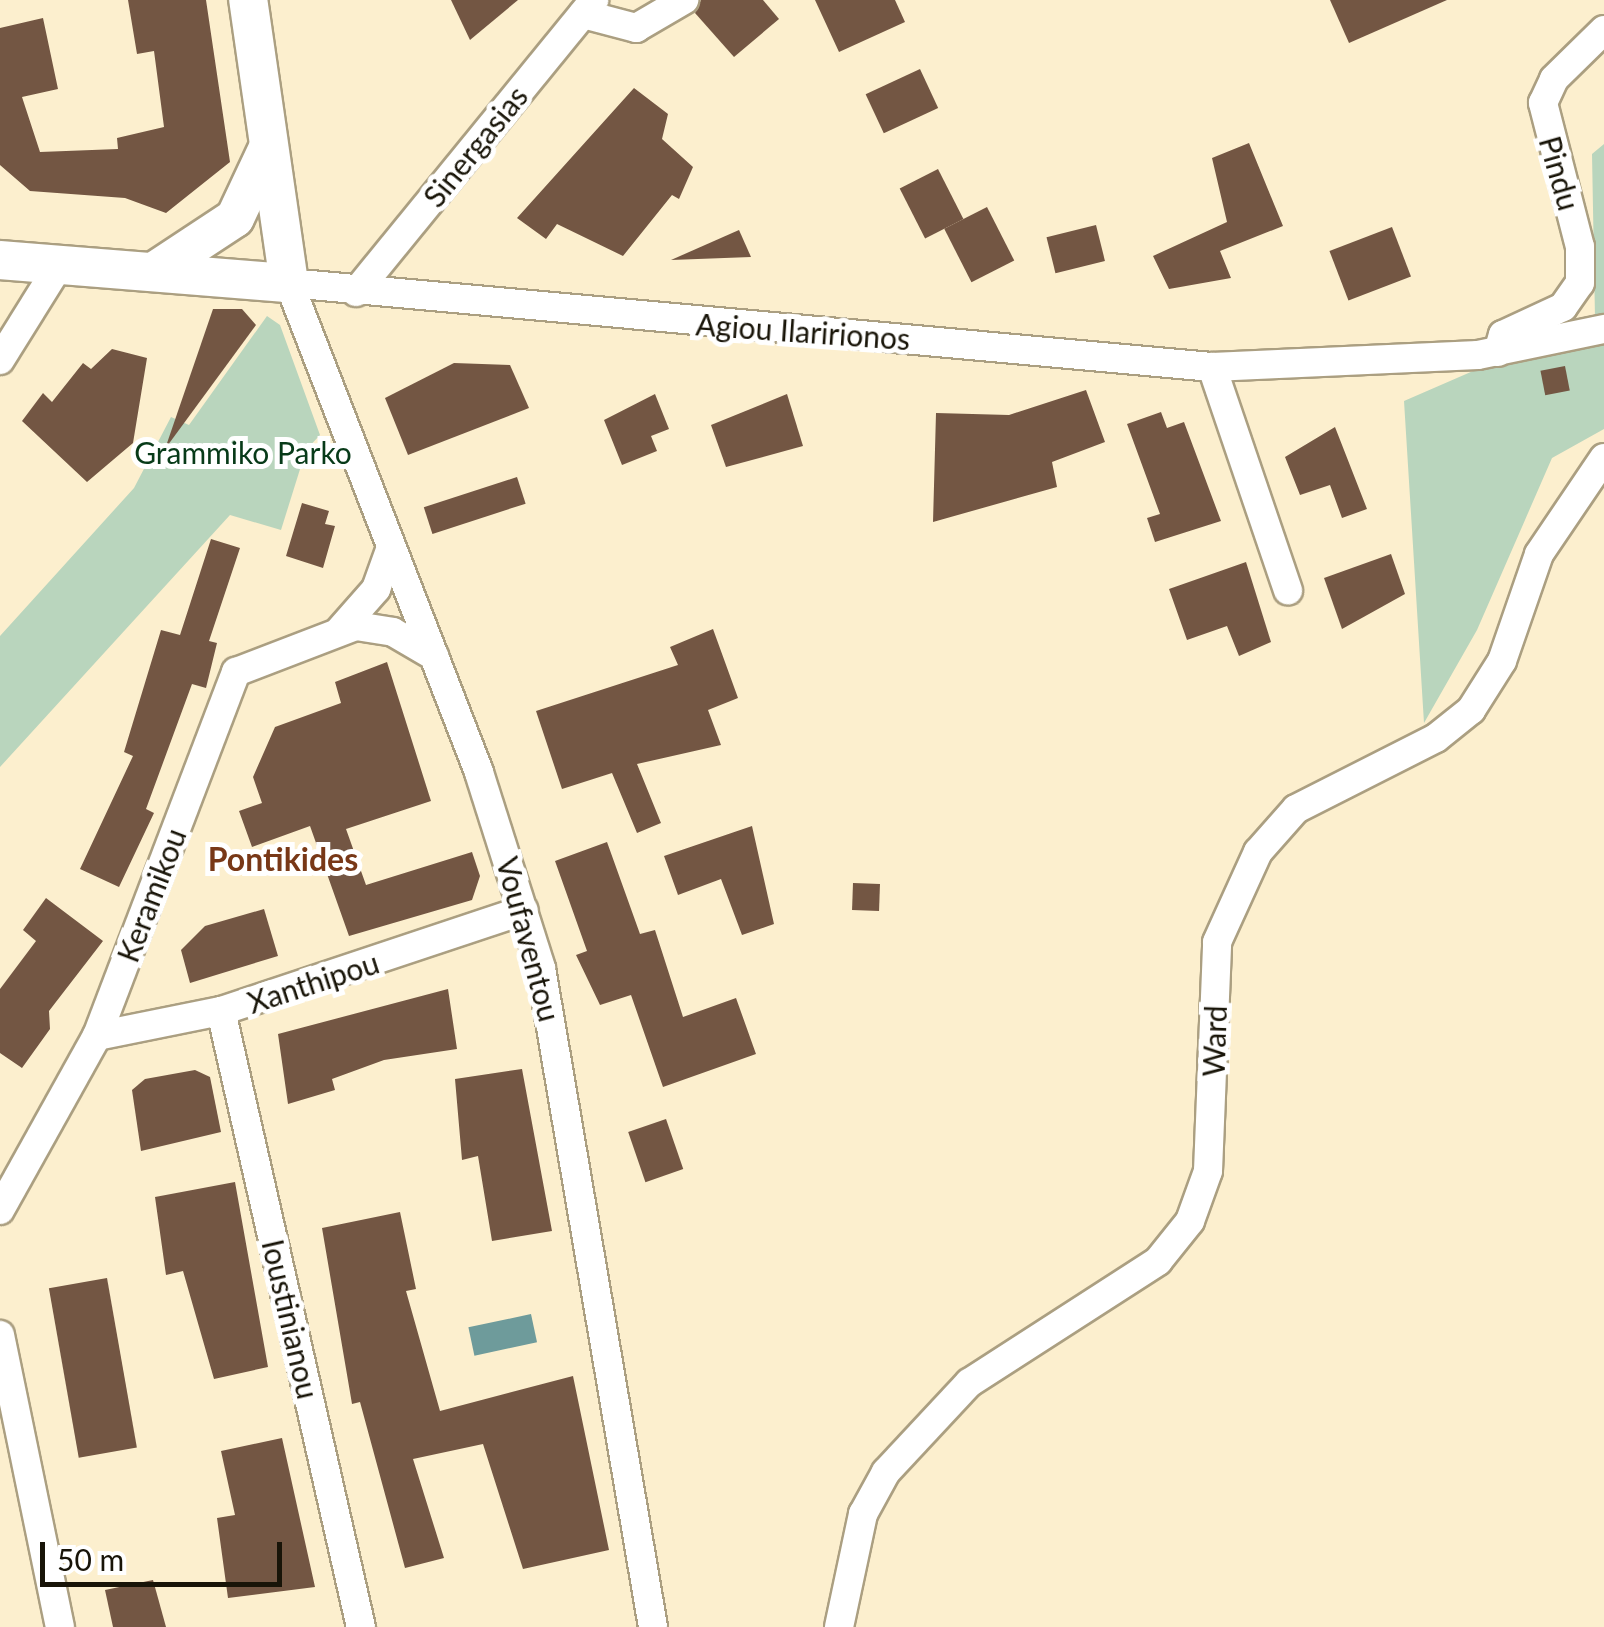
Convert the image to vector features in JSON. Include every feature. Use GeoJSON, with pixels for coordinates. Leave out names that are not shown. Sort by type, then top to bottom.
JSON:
{"type":"FeatureCollection","features":[{"type":"Feature","properties":{"kind":"street"},"geometry":{"type":"LineString","coordinates":[[248,0],[289,282]]}},
{"type":"Feature","properties":{"kind":"street"},"geometry":{"type":"LineString","coordinates":[[588,7],[636,28],[684,0]]}},
{"type":"Feature","properties":{"kind":"street","name":"Sinergasias"},"geometry":{"type":"LineString","coordinates":[[356,292],[588,7]]}},
{"type":"Feature","properties":{"kind":"street","name":"Pindu"},"geometry":{"type":"LineString","coordinates":[[1498,352],[1503,335],[1563,308],[1580,283],[1580,247],[1543,103],[1554,79],[1604,30]]}},
{"type":"Feature","properties":{"kind":"street"},"geometry":{"type":"LineString","coordinates":[[146,275],[199,250],[235,218],[268,148]]}},
{"type":"Feature","properties":{"kind":"street","name":"Agiou Ilaririonos"},"geometry":{"type":"LineString","coordinates":[[0,260],[146,275],[289,282],[356,292],[1212,367],[1498,352],[1604,329]]}},
{"type":"Feature","properties":{"kind":"street"},"geometry":{"type":"LineString","coordinates":[[0,360],[58,267]]}},
{"type":"Feature","properties":{"kind":"street","name":"Voufaventou"},"geometry":{"type":"LineString","coordinates":[[289,282],[434,656],[524,910],[554,1033],[653,1627]]}},
{"type":"Feature","properties":{"kind":"street"},"geometry":{"type":"LineString","coordinates":[[1212,367],[1288,590]]}},
{"type":"Feature","properties":{"kind":"street","name":"Ward"},"geometry":{"type":"LineString","coordinates":[[839,1627],[864,1514],[886,1472],[969,1383],[1158,1261],[1190,1221],[1208,1171],[1217,942],[1258,852],[1296,809],[1436,738],[1472,710],[1502,662],[1538,554],[1604,458]]}},
{"type":"Feature","properties":{"kind":"street","name":"Keramikou"},"geometry":{"type":"LineString","coordinates":[[340,630],[376,589],[390,548]]}},
{"type":"Feature","properties":{"kind":"street","name":"Keramikou"},"geometry":{"type":"LineString","coordinates":[[0,1210],[97,1036],[236,672],[340,630],[374,626],[434,656]]}},
{"type":"Feature","properties":{"kind":"street","name":"Xanthipou"},"geometry":{"type":"LineString","coordinates":[[97,1036],[221,1011],[524,910]]}},
{"type":"Feature","properties":{"kind":"street","name":"Ioustinianou"},"geometry":{"type":"LineString","coordinates":[[221,1011],[361,1627]]}},
{"type":"Feature","properties":{"kind":"street"},"geometry":{"type":"LineString","coordinates":[[0,1335],[60,1627]]}},
{"type":"Feature","properties":{"kind":"green space"},"geometry":{"type":"Polygon","coordinates":[[[1604,144],[1604,429],[1552,458],[1477,630],[1424,723],[1404,401],[1595,318],[1592,154],[1604,144]]]}},
{"type":"Feature","properties":{"kind":"green space","name":"Grammiko Parko"},"geometry":{"type":"Polygon","coordinates":[[[267,316],[280,325],[320,435],[306,450],[281,530],[230,515],[0,767],[0,636],[134,488],[171,417],[189,425],[267,316]]]}},
{"type":"Feature","properties":{"kind":"water"},"geometry":{"type":"Polygon","coordinates":[[[531,1314],[537,1342],[474,1356],[468,1327],[531,1314]]]}},
{"type":"Feature","properties":{"kind":"building"},"geometry":{"type":"Polygon","coordinates":[[[128,0],[206,0],[230,162],[166,213],[125,198],[30,191],[0,165],[0,28],[43,18],[58,89],[22,97],[40,152],[118,149],[117,138],[164,127],[154,51],[137,54],[128,0]]]}},
{"type":"Feature","properties":{"kind":"building"},"geometry":{"type":"Polygon","coordinates":[[[451,0],[518,0],[470,40],[451,0]]]}},
{"type":"Feature","properties":{"kind":"building"},"geometry":{"type":"Polygon","coordinates":[[[701,0],[763,0],[779,19],[734,57],[695,13],[701,0]]]}},
{"type":"Feature","properties":{"kind":"building"},"geometry":{"type":"Polygon","coordinates":[[[815,0],[895,0],[905,22],[839,52],[815,0]]]}},
{"type":"Feature","properties":{"kind":"building"},"geometry":{"type":"Polygon","coordinates":[[[1330,0],[1447,0],[1349,43],[1330,0]]]}},
{"type":"Feature","properties":{"kind":"building"},"geometry":{"type":"Polygon","coordinates":[[[920,69],[938,108],[884,133],[866,94],[920,69]]]}},
{"type":"Feature","properties":{"kind":"building"},"geometry":{"type":"Polygon","coordinates":[[[634,88],[668,114],[662,139],[693,167],[679,199],[672,195],[623,256],[557,224],[546,239],[517,218],[634,88]]]}},
{"type":"Feature","properties":{"kind":"building"},"geometry":{"type":"Polygon","coordinates":[[[1249,143],[1283,226],[1220,251],[1231,278],[1169,289],[1153,256],[1227,222],[1212,158],[1249,143]]]}},
{"type":"Feature","properties":{"kind":"building"},"geometry":{"type":"Polygon","coordinates":[[[938,169],[963,219],[925,238],[900,189],[938,169]]]}},
{"type":"Feature","properties":{"kind":"building"},"geometry":{"type":"Polygon","coordinates":[[[987,207],[1014,260],[971,282],[944,229],[987,207]]]}},
{"type":"Feature","properties":{"kind":"building"},"geometry":{"type":"Polygon","coordinates":[[[1096,225],[1105,261],[1055,273],[1047,237],[1096,225]]]}},
{"type":"Feature","properties":{"kind":"building"},"geometry":{"type":"Polygon","coordinates":[[[1392,227],[1411,276],[1348,300],[1329,251],[1392,227]]]}},
{"type":"Feature","properties":{"kind":"building"},"geometry":{"type":"Polygon","coordinates":[[[739,230],[751,257],[671,260],[739,230]]]}},
{"type":"Feature","properties":{"kind":"building"},"geometry":{"type":"Polygon","coordinates":[[[213,309],[242,309],[256,325],[165,449],[213,309]]]}},
{"type":"Feature","properties":{"kind":"building"},"geometry":{"type":"Polygon","coordinates":[[[112,349],[147,358],[133,443],[87,482],[22,421],[43,393],[52,402],[83,363],[91,369],[112,349]]]}},
{"type":"Feature","properties":{"kind":"building"},"geometry":{"type":"Polygon","coordinates":[[[454,363],[510,365],[529,408],[408,455],[385,398],[454,363]]]}},
{"type":"Feature","properties":{"kind":"building"},"geometry":{"type":"Polygon","coordinates":[[[1565,366],[1570,391],[1545,395],[1540,371],[1565,366]]]}},
{"type":"Feature","properties":{"kind":"building"},"geometry":{"type":"Polygon","coordinates":[[[1086,390],[1105,442],[1052,462],[1057,487],[933,522],[936,413],[1009,415],[1086,390]]]}},
{"type":"Feature","properties":{"kind":"building"},"geometry":{"type":"Polygon","coordinates":[[[655,394],[669,429],[651,436],[657,451],[622,465],[604,420],[655,394]]]}},
{"type":"Feature","properties":{"kind":"building"},"geometry":{"type":"Polygon","coordinates":[[[787,394],[803,446],[726,467],[711,425],[787,394]]]}},
{"type":"Feature","properties":{"kind":"building"},"geometry":{"type":"Polygon","coordinates":[[[1161,412],[1167,428],[1184,422],[1221,521],[1155,542],[1147,518],[1160,514],[1127,424],[1161,412]]]}},
{"type":"Feature","properties":{"kind":"building"},"geometry":{"type":"Polygon","coordinates":[[[1335,427],[1367,509],[1342,518],[1330,485],[1300,495],[1285,457],[1335,427]]]}},
{"type":"Feature","properties":{"kind":"building"},"geometry":{"type":"Polygon","coordinates":[[[517,477],[526,504],[432,534],[424,507],[517,477]]]}},
{"type":"Feature","properties":{"kind":"building"},"geometry":{"type":"Polygon","coordinates":[[[302,503],[329,511],[325,524],[335,526],[323,568],[286,556],[302,503]]]}},
{"type":"Feature","properties":{"kind":"building"},"geometry":{"type":"Polygon","coordinates":[[[211,539],[240,548],[209,641],[217,643],[206,688],[192,684],[146,809],[154,813],[119,887],[80,869],[133,756],[124,752],[161,630],[180,635],[211,539]]]}},
{"type":"Feature","properties":{"kind":"building"},"geometry":{"type":"Polygon","coordinates":[[[1391,554],[1405,594],[1342,629],[1324,578],[1391,554]]]}},
{"type":"Feature","properties":{"kind":"building"},"geometry":{"type":"Polygon","coordinates":[[[1246,562],[1271,642],[1239,656],[1227,626],[1187,640],[1169,589],[1246,562]]]}},
{"type":"Feature","properties":{"kind":"building"},"geometry":{"type":"Polygon","coordinates":[[[713,629],[738,698],[708,710],[721,745],[637,764],[661,823],[637,833],[612,773],[562,789],[536,711],[678,665],[670,647],[713,629]]]}},
{"type":"Feature","properties":{"kind":"building"},"geometry":{"type":"Polygon","coordinates":[[[387,662],[431,801],[346,829],[366,885],[472,852],[480,876],[472,900],[349,936],[310,826],[252,847],[239,811],[262,803],[253,777],[275,727],[341,703],[335,682],[387,662]]]}},
{"type":"Feature","properties":{"kind":"building"},"geometry":{"type":"Polygon","coordinates":[[[752,826],[774,924],[742,935],[721,879],[678,895],[664,856],[752,826]]]}},
{"type":"Feature","properties":{"kind":"building"},"geometry":{"type":"Polygon","coordinates":[[[607,842],[640,934],[655,930],[683,1017],[736,998],[756,1054],[663,1087],[631,995],[600,1005],[576,955],[587,951],[555,861],[607,842]]]}},
{"type":"Feature","properties":{"kind":"building"},"geometry":{"type":"Polygon","coordinates":[[[853,883],[880,884],[879,911],[852,910],[853,883]]]}},
{"type":"Feature","properties":{"kind":"building"},"geometry":{"type":"Polygon","coordinates":[[[46,898],[103,941],[49,1011],[50,1029],[22,1068],[0,1053],[0,989],[36,941],[23,930],[46,898]]]}},
{"type":"Feature","properties":{"kind":"building"},"geometry":{"type":"Polygon","coordinates":[[[264,909],[278,956],[190,983],[181,950],[205,926],[264,909]]]}},
{"type":"Feature","properties":{"kind":"building"},"geometry":{"type":"Polygon","coordinates":[[[448,989],[457,1049],[384,1060],[332,1079],[335,1090],[288,1104],[278,1034],[448,989]]]}},
{"type":"Feature","properties":{"kind":"building"},"geometry":{"type":"Polygon","coordinates":[[[522,1069],[552,1231],[492,1241],[478,1156],[462,1160],[455,1079],[522,1069]]]}},
{"type":"Feature","properties":{"kind":"building"},"geometry":{"type":"Polygon","coordinates":[[[195,1070],[210,1077],[221,1132],[141,1151],[132,1090],[145,1079],[195,1070]]]}},
{"type":"Feature","properties":{"kind":"building"},"geometry":{"type":"Polygon","coordinates":[[[666,1119],[683,1169],[645,1182],[628,1132],[666,1119]]]}},
{"type":"Feature","properties":{"kind":"building"},"geometry":{"type":"Polygon","coordinates":[[[235,1182],[268,1367],[214,1379],[183,1271],[166,1275],[155,1197],[235,1182]]]}},
{"type":"Feature","properties":{"kind":"building"},"geometry":{"type":"Polygon","coordinates":[[[400,1212],[416,1289],[406,1291],[440,1411],[573,1376],[609,1550],[523,1569],[483,1444],[413,1459],[444,1558],[405,1568],[360,1402],[352,1404],[322,1228],[400,1212]]]}},
{"type":"Feature","properties":{"kind":"building"},"geometry":{"type":"Polygon","coordinates":[[[107,1278],[137,1447],[79,1458],[49,1288],[107,1278]]]}},
{"type":"Feature","properties":{"kind":"building"},"geometry":{"type":"Polygon","coordinates":[[[282,1438],[315,1587],[228,1598],[217,1518],[235,1515],[221,1451],[282,1438]]]}},
{"type":"Feature","properties":{"kind":"building"},"geometry":{"type":"Polygon","coordinates":[[[153,1580],[166,1627],[113,1627],[105,1590],[153,1580]]]}},
{"type":"Feature","properties":{"kind":"district","name":"Pontikides"},"geometry":{"type":"Point","coordinates":[283,859]}}]}
